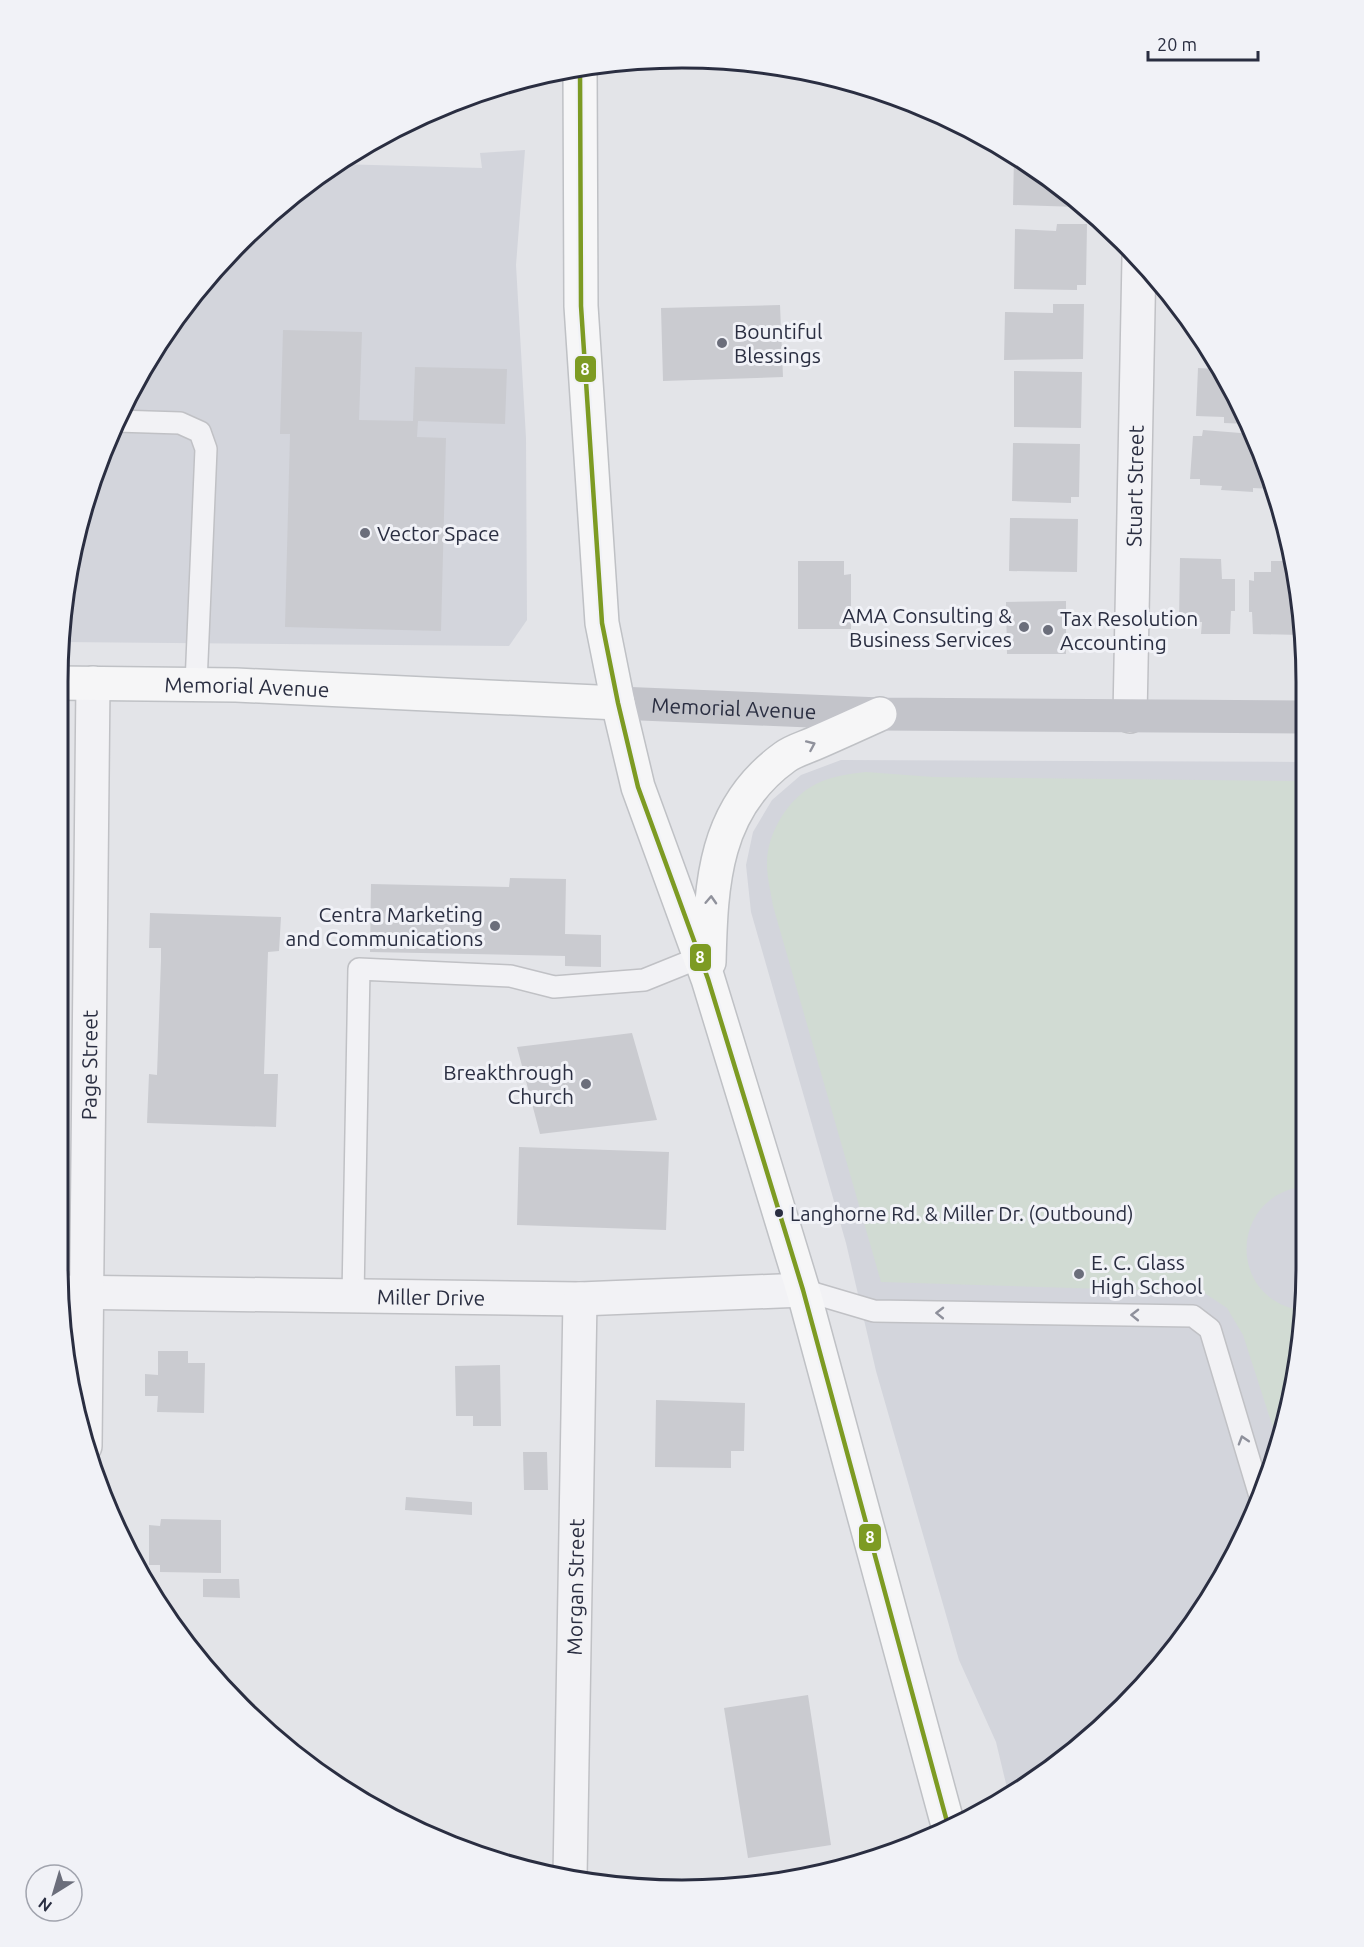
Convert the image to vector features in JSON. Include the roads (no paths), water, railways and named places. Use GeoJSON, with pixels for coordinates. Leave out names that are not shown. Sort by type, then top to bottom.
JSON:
{"type":"FeatureCollection","features":[{"type":"Feature","properties":{"kind":"main road"},"geometry":{"type":"LineString","coordinates":[[580,76],[580,306],[602,623],[618,703],[638,787],[704,968],[803,1290],[946,1819]]}},
{"type":"Feature","properties":{"kind":"main road","name":"Memorial Avenue"},"geometry":{"type":"LineString","coordinates":[[68,683],[196,684],[880,714],[1296,717]]}},
{"type":"Feature","properties":{"kind":"main road"},"geometry":{"type":"LineString","coordinates":[[704,968],[711,892],[722,843],[736,811],[755,784],[786,756],[880,714]]}},
{"type":"Feature","properties":{"kind":"street","name":"Stuart Street"},"geometry":{"type":"LineString","coordinates":[[1130,716],[1139,271]]}},
{"type":"Feature","properties":{"kind":"street","name":"Page Street"},"geometry":{"type":"LineString","coordinates":[[81,1395],[74,1292],[93,683]]}},
{"type":"Feature","properties":{"kind":"street","name":"Miller Drive"},"geometry":{"type":"LineString","coordinates":[[74,1292],[580,1299],[803,1290]]}},
{"type":"Feature","properties":{"kind":"street","name":"Morgan Street"},"geometry":{"type":"LineString","coordinates":[[570,1869],[580,1299]]}},
{"type":"Feature","properties":{"kind":"lane"},"geometry":{"type":"LineString","coordinates":[[125,422],[180,423],[200,432],[206,448],[196,684]]}},
{"type":"Feature","properties":{"kind":"lane"},"geometry":{"type":"LineString","coordinates":[[354,1296],[359,969],[510,976],[554,987],[644,980],[704,968]]}},
{"type":"Feature","properties":{"kind":"lane"},"geometry":{"type":"LineString","coordinates":[[803,1290],[874,1311],[1193,1316],[1210,1329],[1256,1483]]}},
{"type":"Feature","properties":{"kind":"place","name":"Bountiful Blessings"},"geometry":{"type":"Point","coordinates":[722,343]}},
{"type":"Feature","properties":{"kind":"place","name":"Vector Space"},"geometry":{"type":"Point","coordinates":[365,533]}},
{"type":"Feature","properties":{"kind":"place","name":"AMA Consulting & Business Services"},"geometry":{"type":"Point","coordinates":[1024,627]}},
{"type":"Feature","properties":{"kind":"place","name":"Tax Resolution Accounting"},"geometry":{"type":"Point","coordinates":[1048,630]}},
{"type":"Feature","properties":{"kind":"place","name":"Centra Marketing and Communications"},"geometry":{"type":"Point","coordinates":[495,926]}},
{"type":"Feature","properties":{"kind":"place","name":"Breakthrough Church"},"geometry":{"type":"Point","coordinates":[586,1084]}},
{"type":"Feature","properties":{"kind":"place","name":"Langhorne Rd. & Miller Dr. (Outbound)"},"geometry":{"type":"Point","coordinates":[779,1213]}},
{"type":"Feature","properties":{"kind":"place","name":"E. C. Glass High School"},"geometry":{"type":"Point","coordinates":[1079,1274]}}]}
